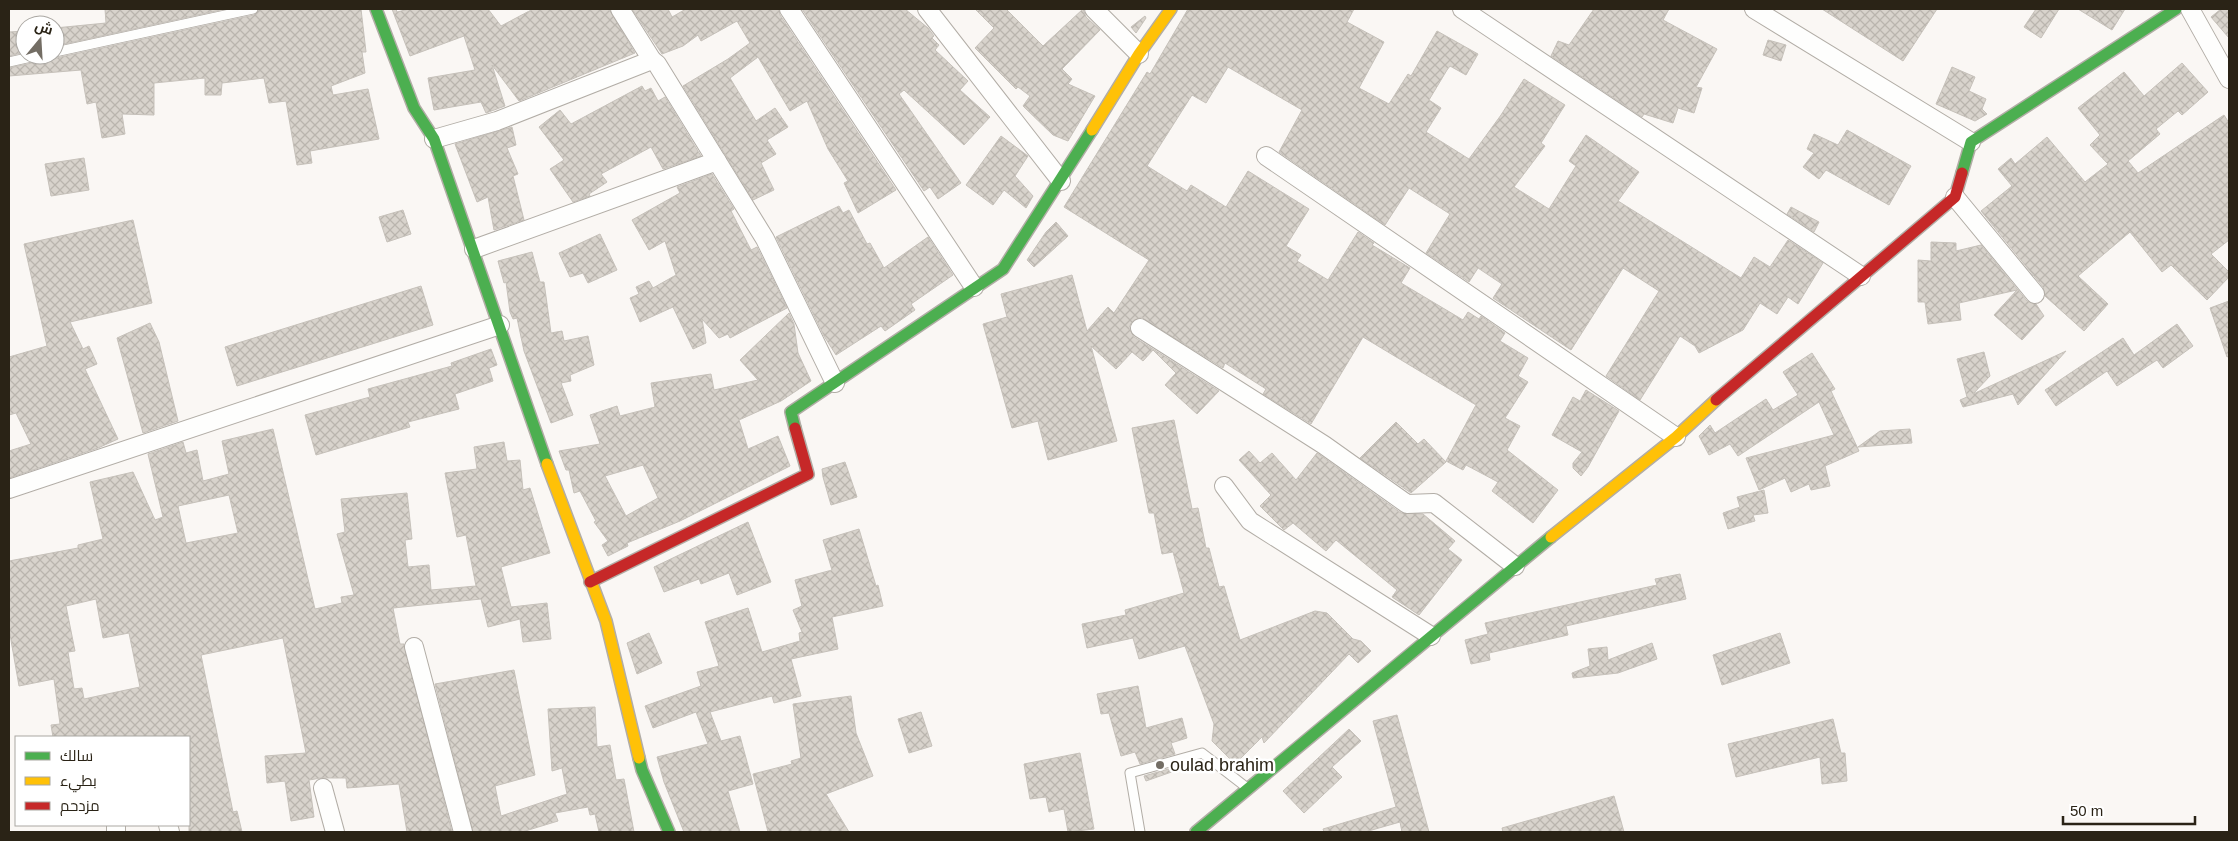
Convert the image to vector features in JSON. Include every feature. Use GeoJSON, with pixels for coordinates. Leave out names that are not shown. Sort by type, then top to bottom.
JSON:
{"type":"FeatureCollection","features":[{"type":"Feature","properties":{"kind":"main road"},"geometry":{"type":"LineString","coordinates":[[376,9],[414,108],[434,138],[474,249],[590,582],[606,621],[642,770],[669,832]]}},
{"type":"Feature","properties":{"kind":"main road"},"geometry":{"type":"LineString","coordinates":[[590,582],[808,474],[792,412],[1003,269],[1139,54],[1171,9]]}},
{"type":"Feature","properties":{"kind":"main road"},"geometry":{"type":"LineString","coordinates":[[1196,832],[1515,566],[1676,437],[1721,395],[1954,197],[1971,142],[2176,9]]}},
{"type":"Feature","properties":{"kind":"street"},"geometry":{"type":"LineString","coordinates":[[620,9],[652,60],[657,64],[765,239],[835,383]]}},
{"type":"Feature","properties":{"kind":"street"},"geometry":{"type":"LineString","coordinates":[[789,9],[974,287]]}},
{"type":"Feature","properties":{"kind":"street"},"geometry":{"type":"LineString","coordinates":[[927,9],[1060,181]]}},
{"type":"Feature","properties":{"kind":"street"},"geometry":{"type":"LineString","coordinates":[[1094,9],[1139,54]]}},
{"type":"Feature","properties":{"kind":"street"},"geometry":{"type":"LineString","coordinates":[[1462,9],[1861,276]]}},
{"type":"Feature","properties":{"kind":"street"},"geometry":{"type":"LineString","coordinates":[[1754,9],[1971,142]]}},
{"type":"Feature","properties":{"kind":"street"},"geometry":{"type":"LineString","coordinates":[[2190,9],[2229,79]]}},
{"type":"Feature","properties":{"kind":"street"},"geometry":{"type":"LineString","coordinates":[[434,138],[497,121],[652,60]]}},
{"type":"Feature","properties":{"kind":"street"},"geometry":{"type":"LineString","coordinates":[[1266,156],[1676,437]]}},
{"type":"Feature","properties":{"kind":"street"},"geometry":{"type":"LineString","coordinates":[[474,249],[717,161]]}},
{"type":"Feature","properties":{"kind":"street"},"geometry":{"type":"LineString","coordinates":[[1954,197],[2035,294]]}},
{"type":"Feature","properties":{"kind":"street"},"geometry":{"type":"LineString","coordinates":[[9,489],[500,325]]}},
{"type":"Feature","properties":{"kind":"street"},"geometry":{"type":"LineString","coordinates":[[1140,328],[1324,445],[1407,504],[1434,502],[1515,566]]}},
{"type":"Feature","properties":{"kind":"street"},"geometry":{"type":"LineString","coordinates":[[1224,486],[1250,521],[1431,636]]}},
{"type":"Feature","properties":{"kind":"street"},"geometry":{"type":"LineString","coordinates":[[414,647],[463,832]]}},
{"type":"Feature","properties":{"kind":"street"},"geometry":{"type":"LineString","coordinates":[[323,788],[335,832]]}},
{"type":"Feature","properties":{"kind":"lane"},"geometry":{"type":"LineString","coordinates":[[65,50],[253,9]]}},
{"type":"Feature","properties":{"kind":"lane"},"geometry":{"type":"LineString","coordinates":[[1140,832],[1130,773],[1202,753],[1248,788]]}},
{"type":"Feature","properties":{"kind":"building"},"geometry":{"type":"Polygon","coordinates":[[[105,9],[225,9],[65,44],[65,27],[106,23],[105,9]]]}},
{"type":"Feature","properties":{"kind":"building"},"geometry":{"type":"Polygon","coordinates":[[[259,9],[361,9],[366,52],[362,52],[365,73],[331,86],[333,95],[368,89],[379,139],[310,151],[312,163],[297,165],[286,101],[269,103],[264,78],[222,83],[221,95],[205,95],[205,78],[154,83],[154,115],[122,114],[125,134],[102,138],[96,102],[87,104],[81,70],[9,76],[9,68],[23,65],[65,65],[65,56],[254,15],[259,9]]]}},
{"type":"Feature","properties":{"kind":"building"},"geometry":{"type":"Polygon","coordinates":[[[392,9],[396,9],[397,12],[409,9],[488,9],[501,26],[533,9],[609,9],[635,53],[519,101],[492,65],[505,106],[486,113],[481,102],[434,110],[428,78],[475,70],[464,36],[410,56],[392,9]]]}},
{"type":"Feature","properties":{"kind":"building"},"geometry":{"type":"Polygon","coordinates":[[[632,9],[668,9],[672,17],[686,9],[779,9],[780,15],[896,190],[858,213],[844,183],[848,181],[828,149],[807,101],[790,111],[758,57],[730,78],[756,121],[775,108],[788,127],[767,140],[776,154],[761,163],[774,190],[753,200],[683,86],[728,59],[750,43],[737,21],[701,41],[698,35],[683,46],[662,54],[632,9]]]}},
{"type":"Feature","properties":{"kind":"building"},"geometry":{"type":"Polygon","coordinates":[[[802,9],[905,9],[928,28],[934,36],[932,38],[939,45],[935,50],[968,81],[960,90],[990,117],[964,145],[904,90],[899,94],[961,183],[938,199],[930,187],[924,191],[802,9]]]}},
{"type":"Feature","properties":{"kind":"building"},"geometry":{"type":"Polygon","coordinates":[[[975,9],[1006,9],[1043,46],[1083,9],[1086,17],[1100,30],[1062,69],[1072,79],[1068,84],[1095,96],[1068,141],[1053,135],[1023,106],[1030,96],[1018,87],[1016,89],[975,48],[994,28],[975,9]]]}},
{"type":"Feature","properties":{"kind":"building"},"geometry":{"type":"Polygon","coordinates":[[[1188,9],[1354,9],[1347,22],[1384,42],[1359,88],[1389,104],[1408,74],[1411,76],[1437,31],[1478,54],[1466,75],[1450,66],[1447,70],[1429,100],[1441,108],[1426,132],[1469,159],[1524,79],[1565,105],[1541,143],[1545,146],[1514,187],[1549,209],[1576,166],[1569,161],[1586,135],[1639,172],[1618,201],[1741,278],[1754,257],[1770,267],[1788,240],[1823,263],[1798,304],[1788,297],[1777,314],[1760,303],[1743,330],[1699,353],[1695,346],[1680,336],[1640,400],[1606,376],[1659,291],[1623,268],[1571,350],[1493,298],[1502,284],[1478,268],[1469,282],[1426,253],[1450,214],[1409,188],[1385,225],[1279,152],[1302,110],[1228,67],[1206,103],[1192,95],[1147,166],[1187,191],[1191,185],[1226,207],[1248,171],[1309,209],[1286,246],[1301,255],[1297,261],[1328,280],[1358,232],[1374,243],[1372,245],[1410,268],[1401,283],[1463,320],[1468,312],[1479,319],[1481,316],[1505,333],[1500,341],[1528,358],[1518,376],[1528,382],[1505,418],[1520,426],[1507,450],[1558,490],[1533,523],[1492,491],[1498,482],[1466,465],[1463,470],[1446,461],[1476,405],[1363,337],[1311,424],[1263,394],[1266,389],[1225,363],[1223,368],[1141,317],[1131,323],[1129,328],[1134,337],[1219,391],[1197,414],[1165,385],[1176,373],[1153,350],[1143,361],[1132,352],[1116,369],[1091,346],[1117,441],[1048,460],[1038,421],[1012,428],[983,324],[1007,317],[1001,294],[1072,275],[1087,331],[1108,307],[1114,313],[1149,260],[1064,207],[1147,72],[1150,74],[1188,9]]]}},
{"type":"Feature","properties":{"kind":"building"},"geometry":{"type":"Polygon","coordinates":[[[1594,9],[1669,9],[1663,20],[1717,49],[1696,87],[1702,88],[1694,113],[1678,108],[1673,123],[1644,114],[1642,117],[1551,56],[1558,41],[1569,45],[1594,9]]]}},
{"type":"Feature","properties":{"kind":"building"},"geometry":{"type":"Polygon","coordinates":[[[1822,9],[1937,9],[1903,61],[1822,9]]]}},
{"type":"Feature","properties":{"kind":"building"},"geometry":{"type":"Polygon","coordinates":[[[2036,9],[2059,9],[2041,38],[2024,27],[2036,9]]]}},
{"type":"Feature","properties":{"kind":"building"},"geometry":{"type":"Polygon","coordinates":[[[2078,9],[2125,9],[2112,30],[2078,9]]]}},
{"type":"Feature","properties":{"kind":"building"},"geometry":{"type":"Polygon","coordinates":[[[2221,9],[2229,9],[2229,38],[2211,17],[2221,9]]]}},
{"type":"Feature","properties":{"kind":"building"},"geometry":{"type":"Polygon","coordinates":[[[1145,16],[1146,18],[1136,33],[1131,27],[1145,16]]]}},
{"type":"Feature","properties":{"kind":"building"},"geometry":{"type":"Polygon","coordinates":[[[9,32],[15,32],[15,54],[9,56],[9,32]]]}},
{"type":"Feature","properties":{"kind":"building"},"geometry":{"type":"Polygon","coordinates":[[[1768,40],[1786,45],[1781,61],[1763,55],[1768,40]]]}},
{"type":"Feature","properties":{"kind":"building"},"geometry":{"type":"Polygon","coordinates":[[[2182,63],[2208,92],[2182,115],[2178,111],[2156,129],[2160,134],[2128,161],[2138,173],[2224,115],[2229,123],[2229,240],[2211,254],[2229,272],[2229,277],[2207,300],[2171,265],[2162,272],[2130,232],[2078,276],[2108,304],[2084,331],[2045,296],[2043,287],[1981,211],[2012,186],[1998,169],[2011,158],[2015,164],[2047,137],[2085,182],[2108,164],[2090,145],[2100,135],[2078,108],[2124,72],[2144,96],[2182,63]]]}},
{"type":"Feature","properties":{"kind":"building"},"geometry":{"type":"Polygon","coordinates":[[[1952,67],[1975,77],[1969,91],[1986,99],[1982,109],[1987,114],[1975,121],[1936,104],[1952,67]]]}},
{"type":"Feature","properties":{"kind":"building"},"geometry":{"type":"Polygon","coordinates":[[[642,86],[645,91],[651,88],[658,101],[665,97],[701,156],[663,169],[651,147],[601,174],[607,182],[589,194],[590,196],[573,202],[550,169],[564,160],[539,127],[560,110],[571,124],[642,86]]]}},
{"type":"Feature","properties":{"kind":"building"},"geometry":{"type":"Polygon","coordinates":[[[512,127],[516,145],[507,148],[518,174],[513,176],[524,220],[494,230],[488,197],[477,202],[455,144],[512,127]]]}},
{"type":"Feature","properties":{"kind":"building"},"geometry":{"type":"Polygon","coordinates":[[[1847,130],[1911,166],[1889,205],[1826,170],[1819,179],[1803,167],[1814,153],[1807,149],[1814,134],[1838,145],[1847,130]]]}},
{"type":"Feature","properties":{"kind":"building"},"geometry":{"type":"Polygon","coordinates":[[[1001,136],[1028,156],[1015,176],[1033,196],[1026,208],[1004,190],[993,205],[966,185],[1001,136]]]}},
{"type":"Feature","properties":{"kind":"building"},"geometry":{"type":"Polygon","coordinates":[[[84,158],[89,190],[51,196],[45,164],[84,158]]]}},
{"type":"Feature","properties":{"kind":"building"},"geometry":{"type":"Polygon","coordinates":[[[712,174],[734,209],[731,211],[751,250],[757,247],[787,308],[730,338],[728,334],[719,338],[702,319],[706,343],[693,349],[673,307],[640,322],[630,298],[639,294],[636,287],[649,281],[653,288],[676,275],[665,241],[649,250],[632,220],[680,193],[677,187],[712,174]]]}},
{"type":"Feature","properties":{"kind":"building"},"geometry":{"type":"Polygon","coordinates":[[[839,206],[843,213],[849,210],[867,244],[870,243],[884,268],[928,237],[953,275],[911,304],[915,310],[885,331],[881,326],[836,355],[824,336],[776,237],[839,206]]]}},
{"type":"Feature","properties":{"kind":"building"},"geometry":{"type":"Polygon","coordinates":[[[1791,207],[1819,222],[1814,232],[1787,214],[1791,207]]]}},
{"type":"Feature","properties":{"kind":"building"},"geometry":{"type":"Polygon","coordinates":[[[403,210],[411,234],[387,242],[379,217],[403,210]]]}},
{"type":"Feature","properties":{"kind":"building"},"geometry":{"type":"Polygon","coordinates":[[[133,220],[152,303],[70,322],[83,349],[89,346],[97,364],[85,369],[118,439],[98,448],[9,478],[9,451],[31,444],[16,413],[9,415],[9,357],[47,346],[24,244],[133,220]]]}},
{"type":"Feature","properties":{"kind":"building"},"geometry":{"type":"Polygon","coordinates":[[[1056,222],[1068,236],[1034,267],[1027,260],[1046,232],[1056,222]]]}},
{"type":"Feature","properties":{"kind":"building"},"geometry":{"type":"Polygon","coordinates":[[[600,234],[617,270],[588,283],[583,273],[570,277],[559,253],[600,234]]]}},
{"type":"Feature","properties":{"kind":"building"},"geometry":{"type":"Polygon","coordinates":[[[1931,242],[1956,243],[1956,251],[1981,245],[2027,301],[2036,304],[2044,316],[2022,340],[1994,315],[2017,290],[1959,303],[1961,320],[1928,324],[1925,302],[1918,302],[1918,260],[1931,261],[1931,242]]]}},
{"type":"Feature","properties":{"kind":"building"},"geometry":{"type":"Polygon","coordinates":[[[532,252],[540,282],[544,282],[551,333],[562,331],[564,341],[588,336],[594,365],[570,375],[571,381],[561,383],[573,415],[551,423],[524,351],[517,318],[513,319],[510,312],[506,282],[504,283],[498,261],[532,252]]]}},
{"type":"Feature","properties":{"kind":"building"},"geometry":{"type":"Polygon","coordinates":[[[421,286],[433,325],[237,386],[225,347],[421,286]]]}},
{"type":"Feature","properties":{"kind":"building"},"geometry":{"type":"Polygon","coordinates":[[[2229,301],[2229,356],[2227,357],[2210,308],[2229,301]]]}},
{"type":"Feature","properties":{"kind":"building"},"geometry":{"type":"Polygon","coordinates":[[[789,313],[794,324],[798,353],[811,381],[781,401],[739,420],[748,449],[778,436],[790,466],[680,521],[627,543],[628,546],[608,556],[602,545],[608,541],[594,522],[596,521],[580,491],[574,493],[569,470],[566,470],[559,451],[600,444],[590,415],[617,406],[620,416],[655,407],[651,383],[711,374],[714,390],[758,380],[740,360],[789,313]],[[643,465],[605,476],[626,516],[658,498],[643,465]]]}},
{"type":"Feature","properties":{"kind":"building"},"geometry":{"type":"Polygon","coordinates":[[[150,323],[159,342],[178,421],[143,433],[117,338],[150,323]]]}},
{"type":"Feature","properties":{"kind":"building"},"geometry":{"type":"Polygon","coordinates":[[[2177,324],[2193,346],[2163,368],[2157,360],[2117,386],[2107,371],[2056,406],[2045,390],[2123,338],[2134,355],[2177,324]]]}},
{"type":"Feature","properties":{"kind":"building"},"geometry":{"type":"Polygon","coordinates":[[[491,349],[497,365],[489,368],[493,381],[455,394],[459,409],[408,422],[410,427],[316,455],[305,415],[370,397],[368,389],[452,366],[451,363],[491,349]]]}},
{"type":"Feature","properties":{"kind":"building"},"geometry":{"type":"Polygon","coordinates":[[[2066,351],[2018,405],[2013,394],[1963,407],[1960,400],[1967,397],[1957,359],[1984,352],[1990,376],[1973,394],[2066,351]]]}},
{"type":"Feature","properties":{"kind":"building"},"geometry":{"type":"Polygon","coordinates":[[[1812,353],[1835,389],[1831,391],[1859,451],[1825,466],[1830,486],[1811,490],[1809,484],[1791,492],[1785,478],[1759,490],[1746,458],[1834,435],[1819,402],[1738,456],[1730,444],[1709,455],[1699,436],[1710,425],[1715,433],[1766,399],[1773,410],[1798,395],[1783,372],[1812,353]]]}},
{"type":"Feature","properties":{"kind":"building"},"geometry":{"type":"Polygon","coordinates":[[[1586,390],[1619,411],[1588,467],[1581,476],[1573,468],[1573,463],[1582,452],[1552,435],[1573,397],[1580,401],[1586,390]]]}},
{"type":"Feature","properties":{"kind":"building"},"geometry":{"type":"Polygon","coordinates":[[[1174,420],[1192,509],[1198,508],[1206,548],[1209,548],[1219,587],[1224,586],[1240,640],[1315,611],[1327,613],[1353,639],[1361,641],[1371,651],[1358,663],[1349,654],[1264,743],[1262,737],[1235,764],[1212,741],[1214,724],[1185,646],[1139,659],[1133,638],[1087,648],[1082,624],[1126,615],[1125,610],[1184,593],[1173,552],[1162,554],[1154,513],[1149,513],[1132,428],[1174,420]]]}},
{"type":"Feature","properties":{"kind":"building"},"geometry":{"type":"Polygon","coordinates":[[[1396,422],[1418,444],[1424,439],[1446,462],[1411,493],[1360,458],[1396,422]]]}},
{"type":"Feature","properties":{"kind":"building"},"geometry":{"type":"Polygon","coordinates":[[[273,429],[315,609],[342,603],[341,597],[354,595],[337,534],[345,532],[341,499],[407,493],[412,539],[405,540],[408,567],[429,565],[431,590],[476,586],[466,535],[457,537],[445,473],[477,469],[474,447],[504,442],[507,461],[520,460],[523,490],[530,488],[550,553],[501,567],[511,607],[547,603],[551,639],[523,642],[520,619],[488,627],[481,599],[393,608],[400,644],[404,644],[452,832],[407,832],[399,784],[347,788],[346,778],[309,780],[314,817],[291,821],[285,781],[267,783],[265,756],[306,753],[283,638],[201,655],[233,812],[237,811],[242,832],[189,832],[190,736],[53,736],[51,725],[60,724],[54,679],[19,686],[9,629],[9,561],[78,548],[78,545],[103,539],[90,482],[133,472],[155,520],[163,517],[148,454],[183,442],[186,453],[197,450],[203,481],[229,474],[222,441],[273,429]],[[229,495],[178,506],[186,543],[238,533],[229,495]],[[96,599],[66,606],[75,651],[68,652],[74,689],[82,688],[84,699],[140,687],[129,633],[103,638],[96,599]]]}},
{"type":"Feature","properties":{"kind":"building"},"geometry":{"type":"Polygon","coordinates":[[[1910,429],[1912,443],[1858,447],[1880,431],[1910,429]]]}},
{"type":"Feature","properties":{"kind":"building"},"geometry":{"type":"Polygon","coordinates":[[[1249,451],[1260,463],[1272,453],[1296,480],[1317,453],[1401,513],[1423,514],[1455,541],[1448,549],[1462,560],[1419,615],[1392,597],[1397,590],[1336,540],[1326,551],[1293,523],[1284,530],[1260,506],[1271,495],[1239,460],[1249,451]]]}},
{"type":"Feature","properties":{"kind":"building"},"geometry":{"type":"Polygon","coordinates":[[[845,462],[857,497],[831,505],[822,469],[845,462]]]}},
{"type":"Feature","properties":{"kind":"building"},"geometry":{"type":"Polygon","coordinates":[[[1764,490],[1768,513],[1753,515],[1755,521],[1728,529],[1723,513],[1740,507],[1737,497],[1764,490]]]}},
{"type":"Feature","properties":{"kind":"building"},"geometry":{"type":"Polygon","coordinates":[[[748,522],[771,582],[737,595],[729,573],[701,584],[699,579],[664,592],[654,567],[748,522]]]}},
{"type":"Feature","properties":{"kind":"building"},"geometry":{"type":"Polygon","coordinates":[[[859,529],[883,606],[832,617],[838,649],[791,659],[801,696],[774,703],[772,696],[710,712],[721,741],[740,736],[753,784],[728,791],[740,832],[684,832],[664,782],[657,757],[708,744],[696,712],[653,728],[645,706],[701,686],[697,672],[719,666],[705,622],[748,608],[762,652],[800,641],[799,633],[802,632],[793,610],[802,606],[795,580],[832,570],[823,540],[859,529]]]}},
{"type":"Feature","properties":{"kind":"building"},"geometry":{"type":"Polygon","coordinates":[[[1680,574],[1686,599],[1566,626],[1568,635],[1489,653],[1490,660],[1471,664],[1465,640],[1488,634],[1485,623],[1657,585],[1655,579],[1680,574]]]}},
{"type":"Feature","properties":{"kind":"building"},"geometry":{"type":"Polygon","coordinates":[[[649,633],[662,663],[637,674],[627,643],[649,633]]]}},
{"type":"Feature","properties":{"kind":"building"},"geometry":{"type":"Polygon","coordinates":[[[1780,633],[1790,663],[1722,685],[1713,655],[1780,633]]]}},
{"type":"Feature","properties":{"kind":"building"},"geometry":{"type":"Polygon","coordinates":[[[1652,643],[1657,659],[1618,673],[1573,678],[1572,673],[1590,666],[1588,649],[1607,647],[1608,660],[1652,643]]]}},
{"type":"Feature","properties":{"kind":"building"},"geometry":{"type":"Polygon","coordinates":[[[514,670],[535,775],[495,786],[501,816],[567,794],[562,768],[552,771],[548,709],[595,707],[597,747],[610,745],[616,780],[624,779],[634,832],[599,832],[595,814],[590,815],[588,807],[555,813],[558,821],[522,832],[473,832],[435,684],[514,670]]]}},
{"type":"Feature","properties":{"kind":"building"},"geometry":{"type":"Polygon","coordinates":[[[1138,686],[1146,728],[1182,718],[1187,738],[1171,743],[1175,754],[1140,764],[1135,752],[1121,756],[1109,713],[1101,714],[1097,694],[1138,686]]]}},
{"type":"Feature","properties":{"kind":"building"},"geometry":{"type":"Polygon","coordinates":[[[851,696],[856,733],[873,776],[826,794],[849,832],[768,832],[753,774],[792,764],[791,761],[801,758],[793,704],[851,696]]]}},
{"type":"Feature","properties":{"kind":"building"},"geometry":{"type":"Polygon","coordinates":[[[921,712],[932,746],[909,753],[898,719],[921,712]]]}},
{"type":"Feature","properties":{"kind":"building"},"geometry":{"type":"Polygon","coordinates":[[[1397,715],[1429,832],[1402,832],[1400,822],[1365,832],[1324,832],[1323,829],[1396,807],[1373,721],[1397,715]]]}},
{"type":"Feature","properties":{"kind":"building"},"geometry":{"type":"Polygon","coordinates":[[[1833,719],[1841,753],[1845,753],[1847,781],[1822,784],[1820,757],[1736,777],[1728,744],[1833,719]]]}},
{"type":"Feature","properties":{"kind":"building"},"geometry":{"type":"Polygon","coordinates":[[[1349,729],[1361,741],[1332,767],[1342,777],[1304,813],[1283,791],[1349,729]]]}},
{"type":"Feature","properties":{"kind":"building"},"geometry":{"type":"Polygon","coordinates":[[[1080,753],[1094,829],[1068,832],[1064,809],[1049,812],[1046,797],[1030,799],[1024,764],[1080,753]]]}},
{"type":"Feature","properties":{"kind":"building"},"geometry":{"type":"Polygon","coordinates":[[[1179,766],[1180,769],[1146,781],[1144,776],[1179,766]]]}},
{"type":"Feature","properties":{"kind":"building"},"geometry":{"type":"Polygon","coordinates":[[[1614,796],[1624,832],[1503,832],[1502,828],[1614,796]]]}},
{"type":"Feature","properties":{"kind":"traffic: fast"},"geometry":{"type":"LineString","coordinates":[[376,9],[414,108],[434,139],[547,464]]}},
{"type":"Feature","properties":{"kind":"traffic: fast"},"geometry":{"type":"LineString","coordinates":[[1962,173],[1971,142],[2176,9]]}},
{"type":"Feature","properties":{"kind":"traffic: fast"},"geometry":{"type":"LineString","coordinates":[[795,428],[791,412],[1003,269],[1092,130]]}},
{"type":"Feature","properties":{"kind":"traffic: fast"},"geometry":{"type":"LineString","coordinates":[[1196,832],[1551,537]]}},
{"type":"Feature","properties":{"kind":"traffic: fast"},"geometry":{"type":"LineString","coordinates":[[639,758],[642,770],[669,832]]}},
{"type":"Feature","properties":{"kind":"traffic: slow"},"geometry":{"type":"LineString","coordinates":[[1092,130],[1139,54],[1171,9]]}},
{"type":"Feature","properties":{"kind":"traffic: slow"},"geometry":{"type":"LineString","coordinates":[[1551,537],[1676,437],[1716,400]]}},
{"type":"Feature","properties":{"kind":"traffic: slow"},"geometry":{"type":"LineString","coordinates":[[547,464],[606,621],[639,758]]}},
{"type":"Feature","properties":{"kind":"traffic: jam"},"geometry":{"type":"LineString","coordinates":[[1716,400],[1955,197],[1962,173]]}},
{"type":"Feature","properties":{"kind":"traffic: jam"},"geometry":{"type":"LineString","coordinates":[[590,582],[808,474],[795,428]]}},
{"type":"Feature","properties":{"kind":"place","name":"oulad brahim"},"geometry":{"type":"Point","coordinates":[1160,765]}}]}
